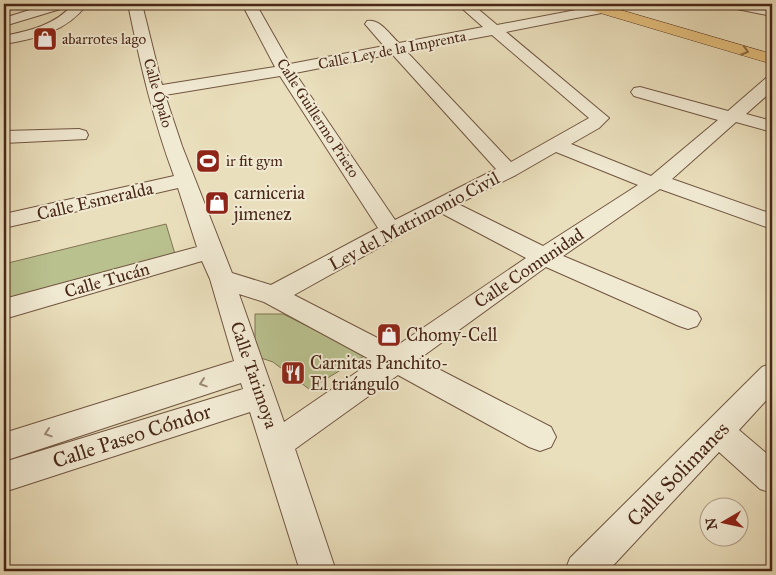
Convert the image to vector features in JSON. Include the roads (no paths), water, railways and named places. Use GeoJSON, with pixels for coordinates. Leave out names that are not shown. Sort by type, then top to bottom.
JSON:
{"type":"FeatureCollection","features":[{"type":"Feature","properties":{"kind":"main road"},"geometry":{"type":"LineString","coordinates":[[585,4],[772,59]]}},
{"type":"Feature","properties":{"kind":"main road"},"geometry":{"type":"LineString","coordinates":[[626,4],[718,43]]}},
{"type":"Feature","properties":{"kind":"street"},"geometry":{"type":"LineString","coordinates":[[4,22],[62,4]]}},
{"type":"Feature","properties":{"kind":"street"},"geometry":{"type":"LineString","coordinates":[[6,42],[52,27],[69,17],[81,4]]}},
{"type":"Feature","properties":{"kind":"street","name":"Calle Ópalo"},"geometry":{"type":"LineString","coordinates":[[135,4],[156,92],[172,146],[186,180]]}},
{"type":"Feature","properties":{"kind":"street","name":"Calle Guillermo Prieto"},"geometry":{"type":"LineString","coordinates":[[249,4],[285,70],[391,231]]}},
{"type":"Feature","properties":{"kind":"street"},"geometry":{"type":"LineString","coordinates":[[464,4],[497,30]]}},
{"type":"Feature","properties":{"kind":"street","name":"Calle Ley de la Imprenta"},"geometry":{"type":"LineString","coordinates":[[156,92],[285,70],[626,4]]}},
{"type":"Feature","properties":{"kind":"street"},"geometry":{"type":"LineString","coordinates":[[732,4],[772,12]]}},
{"type":"Feature","properties":{"kind":"street"},"geometry":{"type":"LineString","coordinates":[[372,24],[509,171]]}},
{"type":"Feature","properties":{"kind":"street","name":"Ley del Matrimonio Civil"},"geometry":{"type":"LineString","coordinates":[[273,295],[441,204],[509,171],[593,124],[600,118],[497,30]]}},
{"type":"Feature","properties":{"kind":"street","name":"Calle Comunidad"},"geometry":{"type":"LineString","coordinates":[[278,444],[544,257],[656,183],[772,82]]}},
{"type":"Feature","properties":{"kind":"street"},"geometry":{"type":"LineString","coordinates":[[640,92],[772,127]]}},
{"type":"Feature","properties":{"kind":"street"},"geometry":{"type":"LineString","coordinates":[[4,137],[79,135]]}},
{"type":"Feature","properties":{"kind":"street"},"geometry":{"type":"LineString","coordinates":[[555,145],[656,183],[772,222]]}},
{"type":"Feature","properties":{"kind":"street","name":"Calle Esmeralda"},"geometry":{"type":"LineString","coordinates":[[4,221],[186,180]]}},
{"type":"Feature","properties":{"kind":"street","name":"Calle Tarimoya"},"geometry":{"type":"LineString","coordinates":[[186,180],[278,444],[318,571]]}},
{"type":"Feature","properties":{"kind":"street"},"geometry":{"type":"LineString","coordinates":[[441,204],[544,257],[688,319]]}},
{"type":"Feature","properties":{"kind":"street","name":"Calle Tucán"},"geometry":{"type":"LineString","coordinates":[[4,309],[210,251]]}},
{"type":"Feature","properties":{"kind":"street"},"geometry":{"type":"LineString","coordinates":[[222,279],[273,295],[540,437]]}},
{"type":"Feature","properties":{"kind":"street","name":"Calle Solimanes"},"geometry":{"type":"LineString","coordinates":[[595,567],[772,375]]}},
{"type":"Feature","properties":{"kind":"street","name":"Calle Paseo Cóndor"},"geometry":{"type":"LineString","coordinates":[[4,447],[255,382]]}},
{"type":"Feature","properties":{"kind":"street","name":"Calle Paseo Cóndor"},"geometry":{"type":"LineString","coordinates":[[4,477],[255,382]]}},
{"type":"Feature","properties":{"kind":"street"},"geometry":{"type":"LineString","coordinates":[[718,432],[772,478]]}},
{"type":"Feature","properties":{"kind":"place","name":"abarrotes lago"},"geometry":{"type":"Point","coordinates":[45,39]}},
{"type":"Feature","properties":{"kind":"place","name":"ir fit gym"},"geometry":{"type":"Point","coordinates":[208,161]}},
{"type":"Feature","properties":{"kind":"place","name":"carniceria jimenez"},"geometry":{"type":"Point","coordinates":[217,203]}},
{"type":"Feature","properties":{"kind":"place","name":"Chomy-Cell"},"geometry":{"type":"Point","coordinates":[389,335]}},
{"type":"Feature","properties":{"kind":"place","name":"Carnitas Panchito- El triángulo"},"geometry":{"type":"Point","coordinates":[293,373]}}]}
